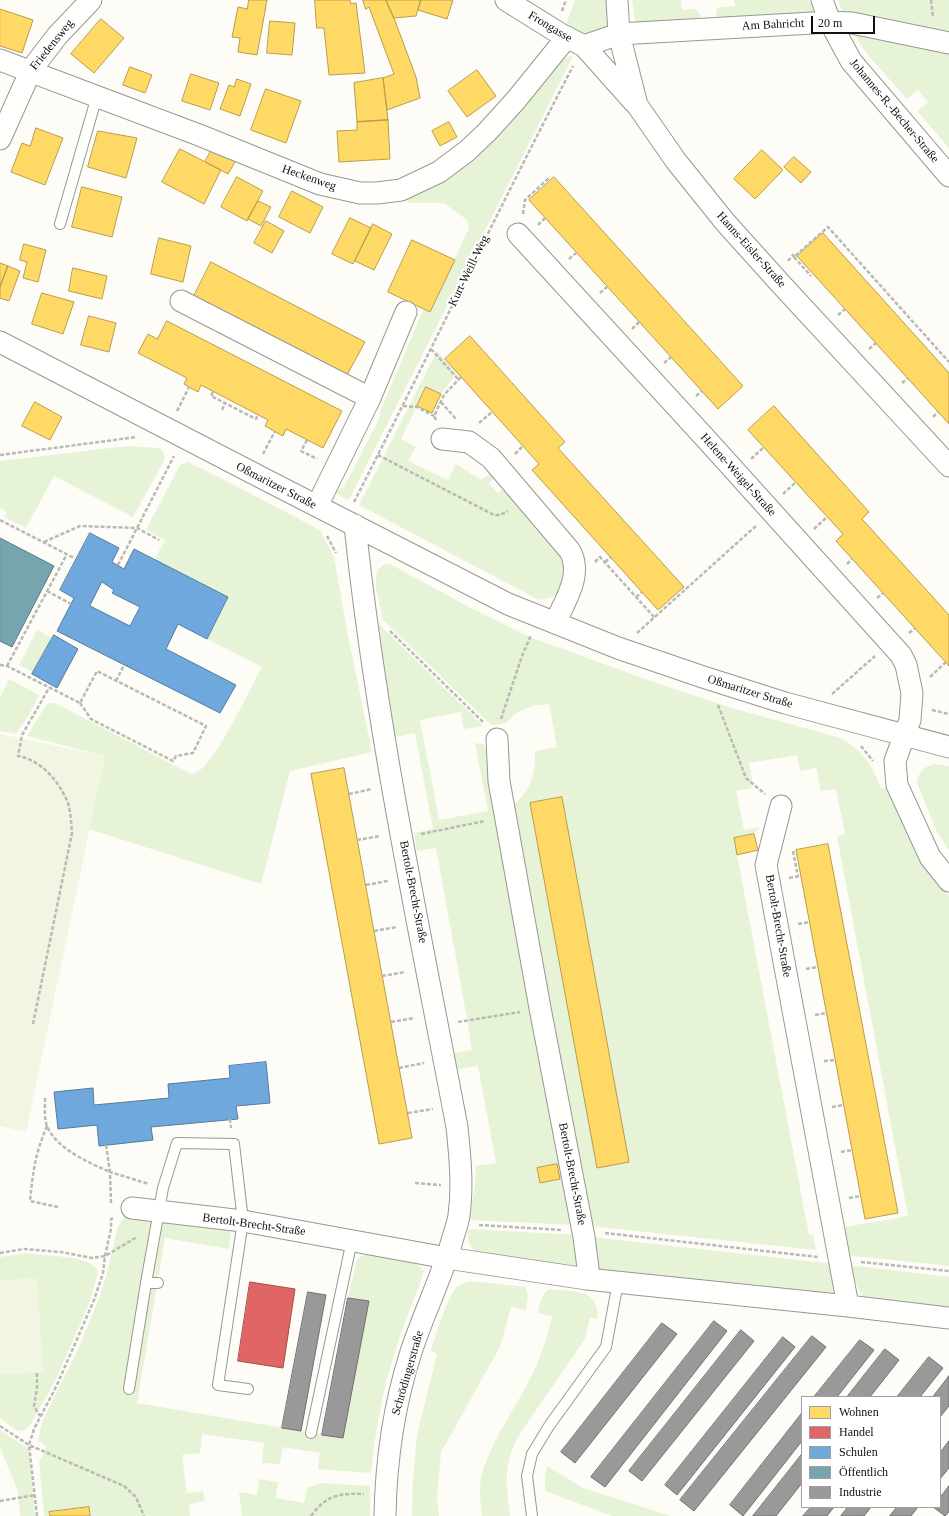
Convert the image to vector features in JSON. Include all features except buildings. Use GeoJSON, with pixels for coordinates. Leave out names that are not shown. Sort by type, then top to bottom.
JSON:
{"type":"FeatureCollection","features":[{"type":"Feature","properties":{"kind":"street","name":"Friedensweg"},"geometry":{"type":"LineString","coordinates":[[0,139],[31,70],[57,36],[91,0]]}},
{"type":"Feature","properties":{"kind":"street","name":"Frongasse"},"geometry":{"type":"LineString","coordinates":[[506,0],[575,42],[619,34]]}},
{"type":"Feature","properties":{"kind":"street","name":"Hanns-Eisler-Straße"},"geometry":{"type":"LineString","coordinates":[[618,0],[619,34],[637,105],[676,161],[725,222],[949,466]]}},
{"type":"Feature","properties":{"kind":"street","name":"Johannes-R.-Becher-Straße"},"geometry":{"type":"LineString","coordinates":[[822,0],[830,22],[850,61],[949,176]]}},
{"type":"Feature","properties":{"kind":"street","name":"Am Bahricht"},"geometry":{"type":"LineString","coordinates":[[619,34],[830,22],[852,24],[949,43]]}},
{"type":"Feature","properties":{"kind":"street","name":"Heckenweg"},"geometry":{"type":"LineString","coordinates":[[0,60],[31,70],[320,184],[360,193],[377,193],[401,190],[439,172],[467,151],[575,42]]}},
{"type":"Feature","properties":{"kind":"street"},"geometry":{"type":"LineString","coordinates":[[575,42],[637,105]]}},
{"type":"Feature","properties":{"kind":"street","name":"Helene-Weigel-Straße"},"geometry":{"type":"LineString","coordinates":[[518,234],[890,642],[900,655],[906,665],[912,689],[910,720],[904,736]]}},
{"type":"Feature","properties":{"kind":"street"},"geometry":{"type":"LineString","coordinates":[[181,301],[370,398]]}},
{"type":"Feature","properties":{"kind":"street"},"geometry":{"type":"LineString","coordinates":[[317,506],[370,398],[406,312]]}},
{"type":"Feature","properties":{"kind":"street","name":"Oßmaritzer Straße"},"geometry":{"type":"LineString","coordinates":[[0,342],[183,438],[508,604],[618,648],[703,677],[786,703],[949,747]]}},
{"type":"Feature","properties":{"kind":"street"},"geometry":{"type":"LineString","coordinates":[[442,440],[469,442],[491,458],[570,551],[574,560],[574,581],[555,623]]}},
{"type":"Feature","properties":{"kind":"street","name":"Bertolt-Brecht-Straße"},"geometry":{"type":"LineString","coordinates":[[355,525],[366,620],[386,749],[393,837],[438,1026],[457,1127],[461,1163],[459,1216],[447,1258]]}},
{"type":"Feature","properties":{"kind":"street"},"geometry":{"type":"LineString","coordinates":[[904,736],[895,761],[897,785],[930,857],[949,881]]}},
{"type":"Feature","properties":{"kind":"street","name":"Bertolt-Brecht-Straße"},"geometry":{"type":"LineString","coordinates":[[497,738],[499,781],[540,1008],[583,1231],[588,1268],[587,1279]]}},
{"type":"Feature","properties":{"kind":"street","name":"Bertolt-Brecht-Straße"},"geometry":{"type":"LineString","coordinates":[[781,806],[766,865],[848,1306]]}},
{"type":"Feature","properties":{"kind":"street","name":"Bertolt-Brecht-Straße"},"geometry":{"type":"LineString","coordinates":[[132,1208],[159,1219],[243,1221],[447,1258],[587,1279],[949,1318]]}},
{"type":"Feature","properties":{"kind":"street","name":"Schrödingerstraße"},"geometry":{"type":"LineString","coordinates":[[385,1516],[386,1483],[400,1389],[411,1352],[447,1258]]}},
{"type":"Feature","properties":{"kind":"lane"},"geometry":{"type":"LineString","coordinates":[[60,224],[97,96]]}},
{"type":"Feature","properties":{"kind":"lane"},"geometry":{"type":"LineString","coordinates":[[129,1389],[139,1364],[146,1283],[164,1188],[177,1143],[234,1144],[243,1221],[218,1385],[248,1389]]}},
{"type":"Feature","properties":{"kind":"lane"},"geometry":{"type":"LineString","coordinates":[[311,1433],[352,1240]]}},
{"type":"Feature","properties":{"kind":"lane"},"geometry":{"type":"LineString","coordinates":[[532,1516],[527,1476],[532,1454],[549,1426],[606,1347],[618,1282]]}},
{"type":"Feature","properties":{"kind":"lane"},"geometry":{"type":"LineString","coordinates":[[146,1283],[158,1283]]}},
{"type":"Feature","properties":{"kind":"path"},"geometry":{"type":"LineString","coordinates":[[931,0],[934,22]]}},
{"type":"Feature","properties":{"kind":"path","name":"Kurt-Weill-Weg"},"geometry":{"type":"LineString","coordinates":[[356,498],[403,406],[498,211],[575,42]]}},
{"type":"Feature","properties":{"kind":"path"},"geometry":{"type":"LineString","coordinates":[[784,264],[828,227],[949,362]]}},
{"type":"Feature","properties":{"kind":"path"},"geometry":{"type":"LineString","coordinates":[[794,257],[811,276]]}},
{"type":"Feature","properties":{"kind":"path"},"geometry":{"type":"LineString","coordinates":[[403,406],[417,407],[434,416],[444,395],[460,378],[431,349]]}},
{"type":"Feature","properties":{"kind":"path"},"geometry":{"type":"LineString","coordinates":[[174,415],[189,387]]}},
{"type":"Feature","properties":{"kind":"path"},"geometry":{"type":"LineString","coordinates":[[213,392],[211,396],[256,419],[258,414]]}},
{"type":"Feature","properties":{"kind":"path"},"geometry":{"type":"LineString","coordinates":[[222,410],[225,403]]}},
{"type":"Feature","properties":{"kind":"path"},"geometry":{"type":"LineString","coordinates":[[233,407],[235,403]]}},
{"type":"Feature","properties":{"kind":"path"},"geometry":{"type":"LineString","coordinates":[[261,459],[275,431]]}},
{"type":"Feature","properties":{"kind":"path"},"geometry":{"type":"LineString","coordinates":[[0,455],[142,437]]}},
{"type":"Feature","properties":{"kind":"path"},"geometry":{"type":"LineString","coordinates":[[118,566],[183,438]]}},
{"type":"Feature","properties":{"kind":"path"},"geometry":{"type":"LineString","coordinates":[[307,440],[301,451],[335,469]]}},
{"type":"Feature","properties":{"kind":"path"},"geometry":{"type":"LineString","coordinates":[[378,455],[494,515],[500,515],[506,512],[524,497]]}},
{"type":"Feature","properties":{"kind":"path"},"geometry":{"type":"LineString","coordinates":[[0,520],[74,558]]}},
{"type":"Feature","properties":{"kind":"path"},"geometry":{"type":"LineString","coordinates":[[44,542],[80,526],[137,528],[159,540]]}},
{"type":"Feature","properties":{"kind":"path"},"geometry":{"type":"LineString","coordinates":[[636,633],[753,528]]}},
{"type":"Feature","properties":{"kind":"path"},"geometry":{"type":"LineString","coordinates":[[325,532],[336,554]]}},
{"type":"Feature","properties":{"kind":"path"},"geometry":{"type":"LineString","coordinates":[[7,666],[66,554]]}},
{"type":"Feature","properties":{"kind":"path"},"geometry":{"type":"LineString","coordinates":[[600,557],[654,617]]}},
{"type":"Feature","properties":{"kind":"path"},"geometry":{"type":"LineString","coordinates":[[605,562],[611,558]]}},
{"type":"Feature","properties":{"kind":"path"},"geometry":{"type":"LineString","coordinates":[[47,591],[71,604]]}},
{"type":"Feature","properties":{"kind":"path"},"geometry":{"type":"LineString","coordinates":[[636,597],[642,592]]}},
{"type":"Feature","properties":{"kind":"path"},"geometry":{"type":"LineString","coordinates":[[366,620],[378,618],[487,726],[497,738]]}},
{"type":"Feature","properties":{"kind":"path"},"geometry":{"type":"LineString","coordinates":[[507,700],[522,656],[532,634]]}},
{"type":"Feature","properties":{"kind":"path"},"geometry":{"type":"LineString","coordinates":[[827,699],[890,642]]}},
{"type":"Feature","properties":{"kind":"path"},"geometry":{"type":"LineString","coordinates":[[0,665],[7,666],[80,703],[91,719],[173,761],[176,756],[193,753],[206,726],[97,671],[80,703]]}},
{"type":"Feature","properties":{"kind":"path"},"geometry":{"type":"LineString","coordinates":[[116,681],[124,665]]}},
{"type":"Feature","properties":{"kind":"path"},"geometry":{"type":"LineString","coordinates":[[33,1024],[72,833],[70,810],[60,788],[49,774],[36,763],[18,756],[22,735],[49,688]]}},
{"type":"Feature","properties":{"kind":"path"},"geometry":{"type":"LineString","coordinates":[[716,698],[746,778],[781,806]]}},
{"type":"Feature","properties":{"kind":"path"},"geometry":{"type":"LineString","coordinates":[[349,794],[374,788]]}},
{"type":"Feature","properties":{"kind":"path"},"geometry":{"type":"LineString","coordinates":[[357,840],[393,837],[505,816]]}},
{"type":"Feature","properties":{"kind":"path"},"geometry":{"type":"LineString","coordinates":[[366,885],[392,880]]}},
{"type":"Feature","properties":{"kind":"path"},"geometry":{"type":"LineString","coordinates":[[374,931],[400,926]]}},
{"type":"Feature","properties":{"kind":"path"},"geometry":{"type":"LineString","coordinates":[[382,976],[409,972]]}},
{"type":"Feature","properties":{"kind":"path"},"geometry":{"type":"LineString","coordinates":[[438,1026],[540,1008]]}},
{"type":"Feature","properties":{"kind":"path"},"geometry":{"type":"LineString","coordinates":[[391,1022],[417,1017]]}},
{"type":"Feature","properties":{"kind":"path"},"geometry":{"type":"LineString","coordinates":[[400,1068],[426,1063]]}},
{"type":"Feature","properties":{"kind":"path"},"geometry":{"type":"LineString","coordinates":[[45,1098],[47,1126],[60,1144],[81,1158],[110,1172],[164,1188]]}},
{"type":"Feature","properties":{"kind":"path"},"geometry":{"type":"LineString","coordinates":[[408,1113],[434,1108]]}},
{"type":"Feature","properties":{"kind":"path"},"geometry":{"type":"LineString","coordinates":[[47,1126],[38,1146],[34,1164],[30,1202],[58,1207]]}},
{"type":"Feature","properties":{"kind":"path"},"geometry":{"type":"LineString","coordinates":[[106,1145],[110,1172],[111,1204]]}},
{"type":"Feature","properties":{"kind":"path"},"geometry":{"type":"LineString","coordinates":[[415,1183],[448,1186]]}},
{"type":"Feature","properties":{"kind":"path"},"geometry":{"type":"LineString","coordinates":[[111,1219],[132,1208]]}},
{"type":"Feature","properties":{"kind":"path"},"geometry":{"type":"LineString","coordinates":[[37,1516],[30,1445],[34,1429],[57,1385],[94,1300],[103,1273],[111,1229],[111,1211]]}},
{"type":"Feature","properties":{"kind":"path"},"geometry":{"type":"LineString","coordinates":[[0,1253],[24,1249],[61,1252],[92,1258],[105,1256],[159,1219]]}},
{"type":"Feature","properties":{"kind":"path"},"geometry":{"type":"LineString","coordinates":[[476,1225],[583,1231],[949,1271]]}},
{"type":"Feature","properties":{"kind":"path"},"geometry":{"type":"LineString","coordinates":[[37,1373],[37,1388],[34,1406],[40,1416]]}},
{"type":"Feature","properties":{"kind":"path"},"geometry":{"type":"LineString","coordinates":[[0,1426],[30,1445],[124,1486],[136,1497],[144,1516]]}},
{"type":"Feature","properties":{"kind":"path"},"geometry":{"type":"LineString","coordinates":[[312,1516],[325,1501],[337,1494],[366,1494]]}},
{"type":"Feature","properties":{"kind":"path"},"geometry":{"type":"LineString","coordinates":[[0,1501],[35,1495]]}},
{"type":"Feature","properties":{"kind":"green space"},"geometry":{"type":"Polygon","coordinates":[[[575,0],[606,0],[609,25],[605,32],[591,39],[566,25],[575,0]]]}},
{"type":"Feature","properties":{"kind":"green space"},"geometry":{"type":"Polygon","coordinates":[[[632,0],[681,0],[682,10],[696,9],[700,15],[700,19],[636,28],[632,0]]]}},
{"type":"Feature","properties":{"kind":"green space"},"geometry":{"type":"Polygon","coordinates":[[[734,0],[809,0],[814,12],[718,19],[716,16],[716,11],[718,8],[735,6],[734,0]]]}},
{"type":"Feature","properties":{"kind":"green space"},"geometry":{"type":"Polygon","coordinates":[[[838,0],[949,0],[949,32],[864,15],[843,14],[838,0]]]}},
{"type":"Feature","properties":{"kind":"green space"},"geometry":{"type":"Polygon","coordinates":[[[852,31],[949,47],[949,148],[917,111],[928,102],[918,90],[907,99],[867,54],[852,31]]]}},
{"type":"Feature","properties":{"kind":"green space"},"geometry":{"type":"Polygon","coordinates":[[[573,56],[349,500],[335,493],[338,489],[344,487],[381,415],[379,414],[424,308],[430,311],[469,228],[467,220],[444,203],[408,203],[406,196],[556,62],[573,56]]]}},
{"type":"Feature","properties":{"kind":"green space"},"geometry":{"type":"Polygon","coordinates":[[[437,351],[457,373],[441,394],[426,388],[401,439],[416,447],[408,461],[448,480],[456,464],[481,480],[494,470],[498,474],[489,483],[498,493],[507,485],[545,526],[568,570],[560,591],[552,597],[539,600],[359,505],[437,351]]]}},
{"type":"Feature","properties":{"kind":"green space"},"geometry":{"type":"Polygon","coordinates":[[[128,446],[159,448],[163,451],[165,459],[133,517],[54,476],[26,528],[4,517],[7,512],[0,508],[0,461],[128,446]]]}},
{"type":"Feature","properties":{"kind":"green space"},"geometry":{"type":"Polygon","coordinates":[[[188,462],[320,530],[334,557],[348,636],[372,752],[290,771],[261,884],[89,829],[105,756],[27,736],[48,703],[53,703],[191,774],[199,771],[209,761],[230,728],[262,667],[207,639],[228,596],[154,560],[165,540],[146,530],[179,467],[181,464],[188,462]]]}},
{"type":"Feature","properties":{"kind":"green space"},"geometry":{"type":"Polygon","coordinates":[[[386,564],[390,564],[469,607],[530,637],[659,684],[732,708],[837,737],[860,752],[870,764],[881,788],[889,788],[912,843],[925,865],[949,896],[949,1266],[845,1255],[843,1235],[844,1227],[908,1216],[837,836],[845,834],[836,789],[821,791],[816,768],[800,771],[797,755],[749,763],[752,780],[751,788],[736,791],[744,830],[760,827],[754,834],[734,839],[809,1235],[813,1234],[816,1250],[589,1226],[512,808],[528,788],[534,768],[535,751],[557,747],[549,704],[532,706],[518,712],[504,724],[491,725],[383,620],[376,588],[376,575],[379,569],[386,564]]]}},
{"type":"Feature","properties":{"kind":"green space"},"geometry":{"type":"Polygon","coordinates":[[[379,624],[483,726],[464,729],[461,712],[420,720],[439,820],[488,811],[475,743],[483,744],[486,748],[575,1225],[469,1220],[475,1186],[476,1166],[496,1163],[478,1066],[458,1069],[453,1053],[472,1050],[468,1024],[436,848],[417,851],[414,833],[433,829],[415,733],[395,737],[376,625],[379,624]]]}},
{"type":"Feature","properties":{"kind":"green space"},"geometry":{"type":"Polygon","coordinates":[[[37,630],[52,638],[33,672],[19,665],[37,630]]]}},
{"type":"Feature","properties":{"kind":"green space"},"geometry":{"type":"Polygon","coordinates":[[[9,679],[39,695],[29,715],[16,734],[0,731],[0,697],[9,679]]]}},
{"type":"Feature","properties":{"kind":"green space"},"geometry":{"type":"Polygon","coordinates":[[[0,734],[105,756],[26,1132],[0,1126],[0,734]]]}},
{"type":"Feature","properties":{"kind":"green space"},"geometry":{"type":"Polygon","coordinates":[[[935,764],[949,766],[949,850],[937,832],[917,783],[922,770],[935,764]]]}},
{"type":"Feature","properties":{"kind":"green space"},"geometry":{"type":"Polygon","coordinates":[[[130,1215],[231,1231],[229,1249],[165,1238],[137,1403],[343,1438],[369,1302],[348,1298],[357,1259],[368,1253],[416,1261],[419,1267],[424,1271],[391,1363],[377,1426],[371,1473],[318,1469],[320,1453],[283,1447],[280,1464],[262,1463],[264,1443],[202,1434],[200,1453],[182,1455],[187,1493],[203,1491],[205,1501],[189,1504],[190,1516],[90,1516],[88,1507],[50,1512],[50,1516],[44,1516],[39,1460],[44,1455],[46,1446],[38,1441],[42,1422],[80,1345],[98,1301],[107,1273],[117,1229],[122,1220],[130,1215]]]}},
{"type":"Feature","properties":{"kind":"green space"},"geometry":{"type":"Polygon","coordinates":[[[468,1229],[578,1235],[578,1264],[575,1267],[480,1255],[470,1244],[468,1229]]]}},
{"type":"Feature","properties":{"kind":"green space"},"geometry":{"type":"Polygon","coordinates":[[[591,1237],[835,1264],[836,1286],[831,1294],[602,1270],[597,1266],[591,1237]]]}},
{"type":"Feature","properties":{"kind":"green space"},"geometry":{"type":"Polygon","coordinates":[[[26,1253],[82,1260],[95,1267],[98,1273],[91,1299],[54,1383],[30,1425],[25,1430],[17,1431],[0,1418],[0,1257],[26,1253]]]}},
{"type":"Feature","properties":{"kind":"green space"},"geometry":{"type":"Polygon","coordinates":[[[848,1265],[949,1277],[949,1308],[864,1298],[848,1265]]]}},
{"type":"Feature","properties":{"kind":"green space"},"geometry":{"type":"Polygon","coordinates":[[[37,1278],[43,1372],[0,1375],[0,1280],[37,1278]]]}},
{"type":"Feature","properties":{"kind":"green space"},"geometry":{"type":"Polygon","coordinates":[[[470,1281],[526,1287],[528,1296],[526,1310],[511,1307],[500,1347],[441,1452],[437,1498],[439,1516],[412,1516],[413,1478],[417,1435],[437,1354],[431,1351],[449,1300],[456,1288],[470,1281]]]}},
{"type":"Feature","properties":{"kind":"green space"},"geometry":{"type":"Polygon","coordinates":[[[549,1289],[575,1291],[589,1296],[594,1301],[598,1319],[590,1318],[585,1339],[519,1435],[514,1446],[510,1456],[507,1474],[507,1494],[510,1516],[482,1516],[480,1492],[482,1473],[494,1444],[535,1370],[541,1355],[552,1316],[538,1313],[540,1302],[546,1291],[549,1289]]]}},
{"type":"Feature","properties":{"kind":"green space"},"geometry":{"type":"Polygon","coordinates":[[[0,1430],[29,1449],[35,1516],[20,1516],[18,1491],[0,1448],[0,1430]]]}},
{"type":"Feature","properties":{"kind":"green space"},"geometry":{"type":"Polygon","coordinates":[[[547,1466],[583,1488],[671,1516],[612,1516],[545,1491],[547,1466]]]}},
{"type":"Feature","properties":{"kind":"green space"},"geometry":{"type":"Polygon","coordinates":[[[259,1479],[278,1482],[276,1498],[304,1503],[307,1488],[321,1483],[370,1486],[370,1516],[242,1516],[239,1492],[257,1495],[259,1479]]]}}]}
